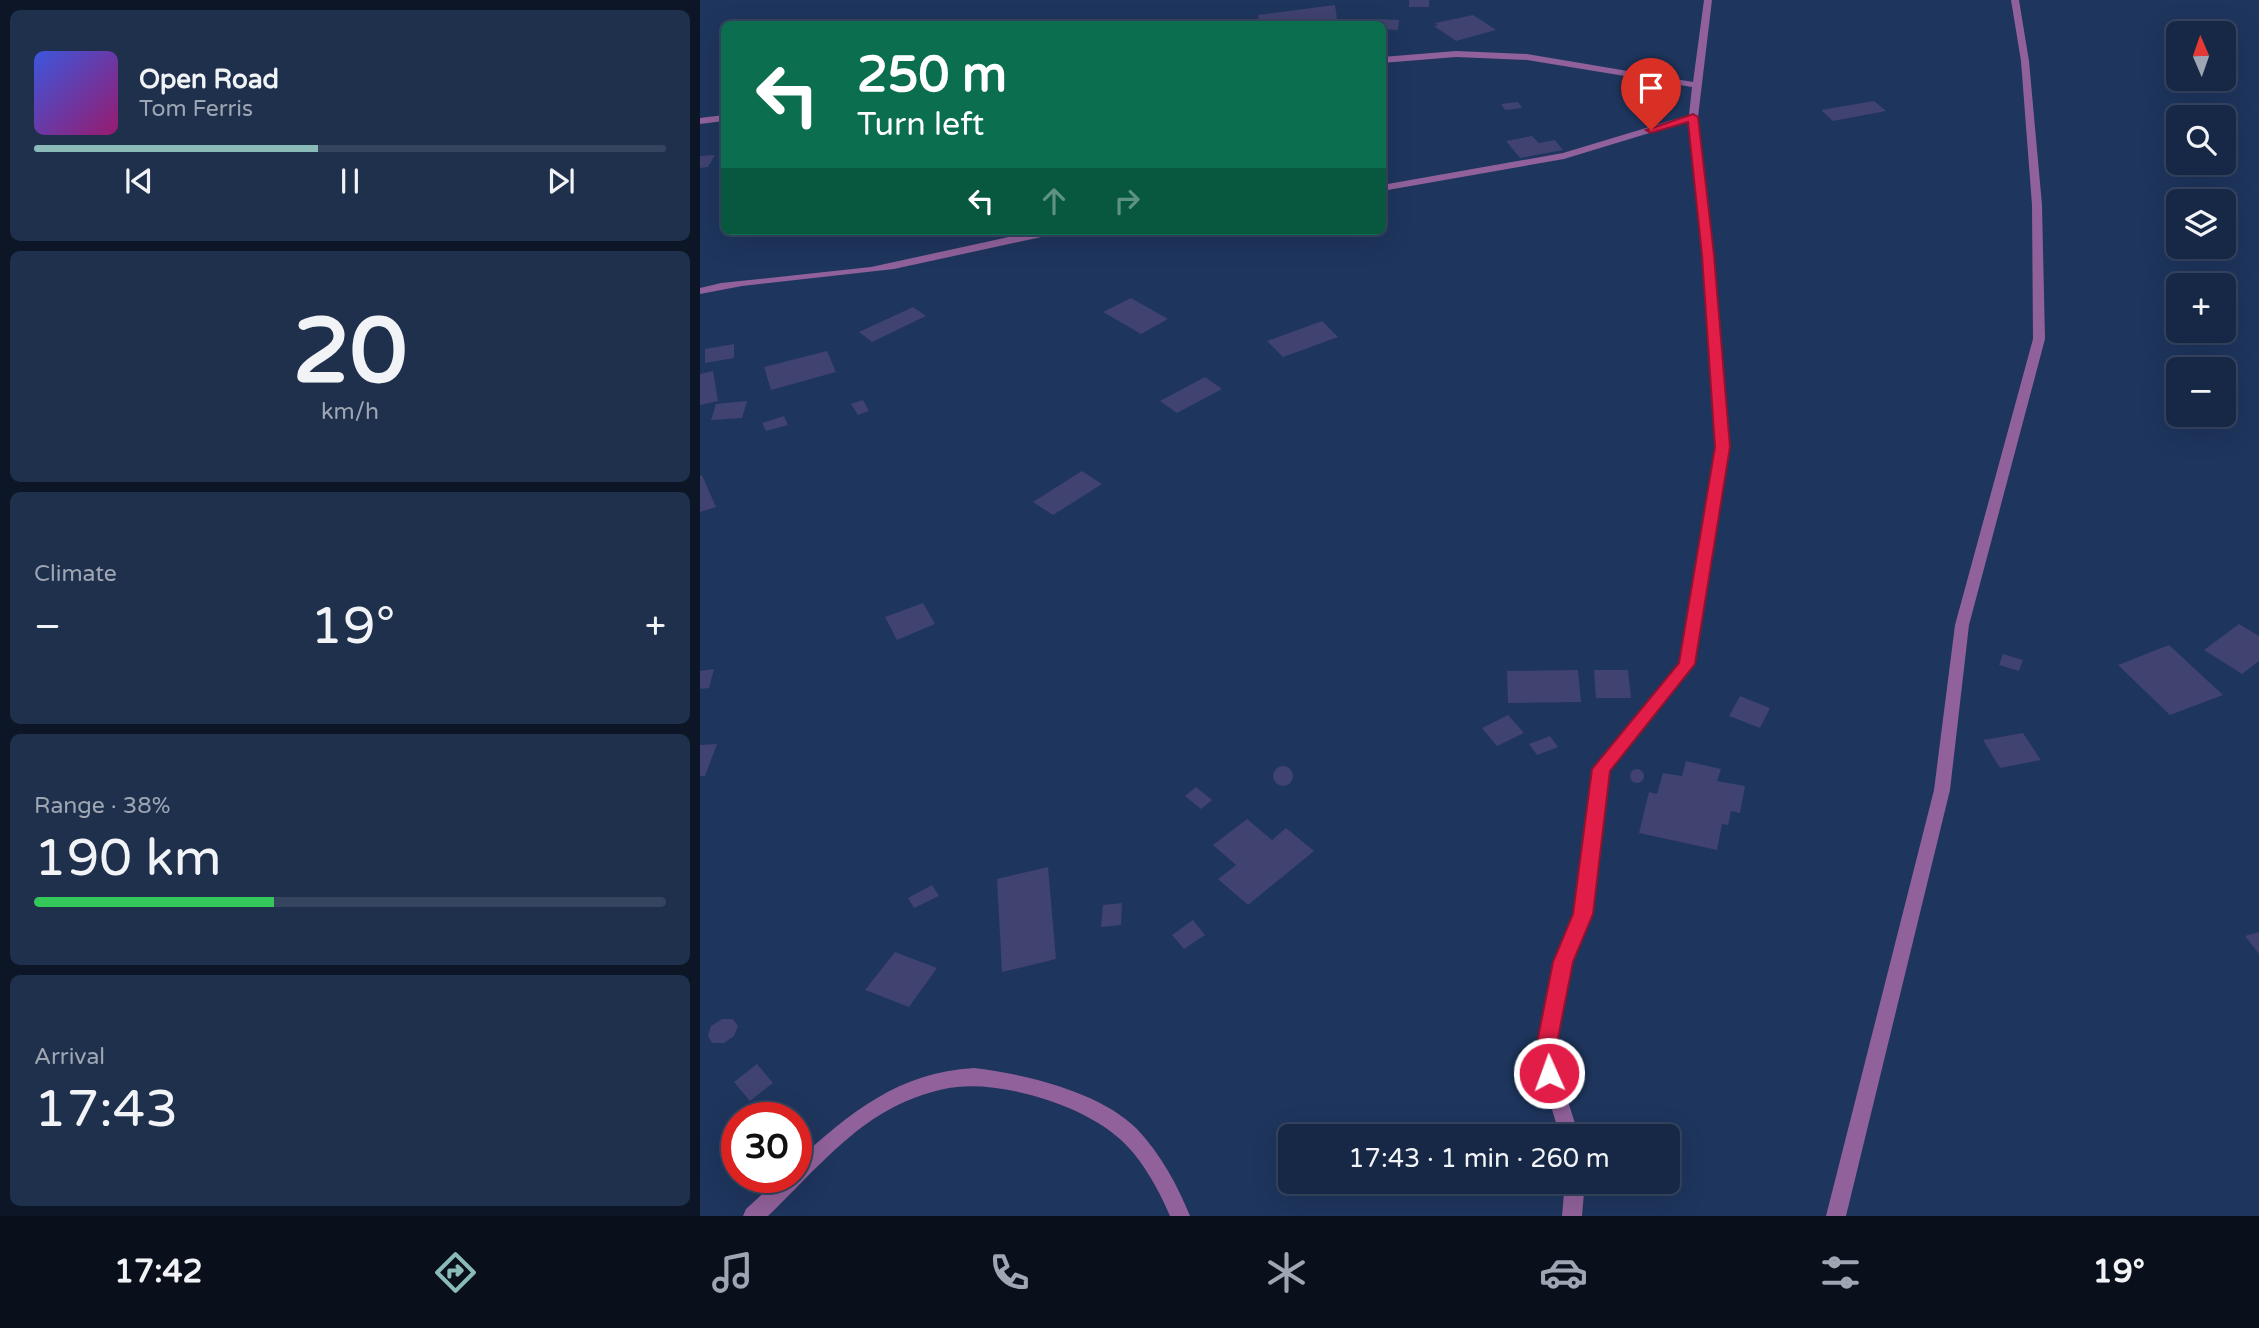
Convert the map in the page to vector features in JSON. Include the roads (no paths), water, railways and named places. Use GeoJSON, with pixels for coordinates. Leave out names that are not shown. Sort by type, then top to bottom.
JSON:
{"type":"FeatureCollection","features":[{"type":"Feature","properties":{"kind":"street"},"geometry":{"type":"LineString","coordinates":[[1566,1124],[1549,1073],[1548,1038],[1563,962],[1583,914],[1601,769],[1687,664],[1723,447],[1708,255],[1693,117],[1708,0]]}},
{"type":"Feature","properties":{"kind":"street"},"geometry":{"type":"LineString","coordinates":[[1836,1216],[1942,790],[1962,625],[2039,339],[2037,205],[2025,61],[2015,0]]}},
{"type":"Feature","properties":{"kind":"street"},"geometry":{"type":"LineString","coordinates":[[1386,60],[1456,54],[1527,57],[1697,85]]}},
{"type":"Feature","properties":{"kind":"street"},"geometry":{"type":"LineString","coordinates":[[1386,187],[1500,170],[1564,156],[1693,117]]}},
{"type":"Feature","properties":{"kind":"street"},"geometry":{"type":"LineString","coordinates":[[700,121],[721,118]]}},
{"type":"Feature","properties":{"kind":"street"},"geometry":{"type":"LineString","coordinates":[[700,290],[728,284],[871,270],[955,255],[1038,235]]}},
{"type":"Feature","properties":{"kind":"street"},"geometry":{"type":"LineString","coordinates":[[812,1161],[860,1117],[898,1096],[957,1078],[989,1079],[1027,1085],[1084,1107],[1129,1134],[1180,1216]]}},
{"type":"Feature","properties":{"kind":"street"},"geometry":{"type":"LineString","coordinates":[[754,1216],[778,1193]]}},
{"type":"Feature","properties":{"kind":"street"},"geometry":{"type":"LineString","coordinates":[[1572,1216],[1574,1194]]}}]}
